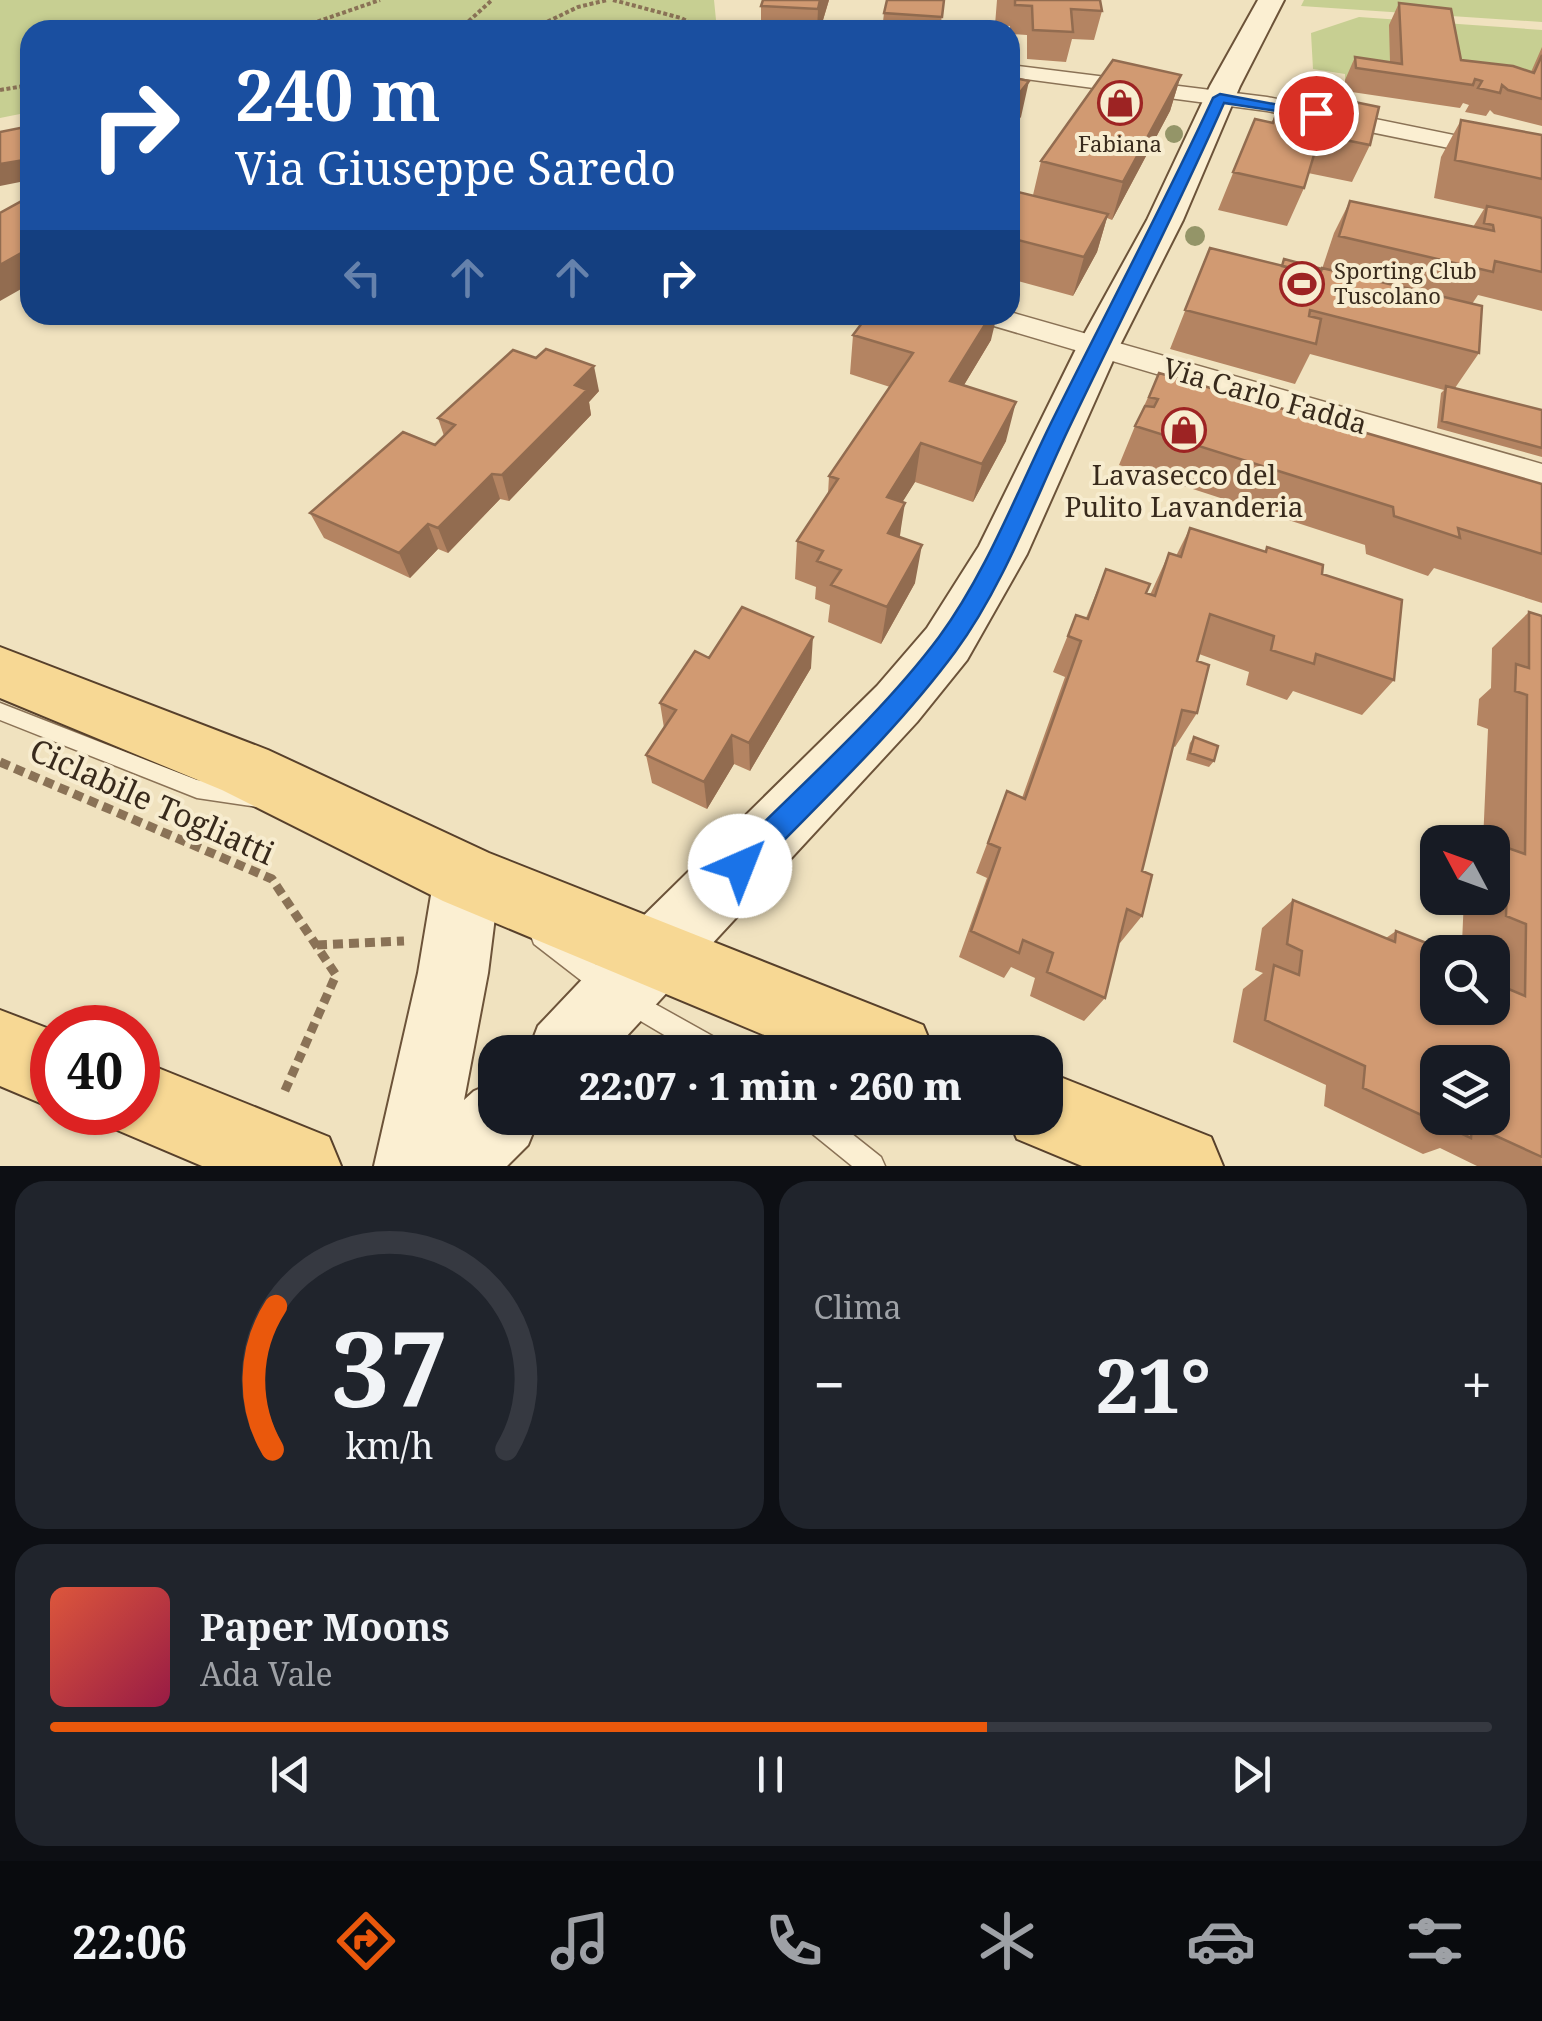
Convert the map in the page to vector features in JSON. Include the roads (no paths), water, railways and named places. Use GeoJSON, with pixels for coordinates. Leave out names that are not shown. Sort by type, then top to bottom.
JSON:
{"type":"FeatureCollection","features":[{"type":"Feature","properties":{"kind":"main road"},"geometry":{"type":"LineString","coordinates":[[0,672],[196,748],[467,877],[635,975],[838,1035]]}},
{"type":"Feature","properties":{"kind":"main road"},"geometry":{"type":"LineString","coordinates":[[160,1105],[290,1134]]}},
{"type":"Feature","properties":{"kind":"main road"},"geometry":{"type":"LineString","coordinates":[[1063,1119],[1182,1166]]}},
{"type":"Feature","properties":{"kind":"street"},"geometry":{"type":"LineString","coordinates":[[580,1035],[897,704],[947,644],[1001,554],[1098,347],[1165,220],[1220,98],[1271,0]]}},
{"type":"Feature","properties":{"kind":"street"},"geometry":{"type":"LineString","coordinates":[[1020,72],[1302,110],[1542,160]]}},
{"type":"Feature","properties":{"kind":"street","name":"Via Carlo Fadda"},"geometry":{"type":"LineString","coordinates":[[1020,325],[1542,476]]}},
{"type":"Feature","properties":{"kind":"street"},"geometry":{"type":"LineString","coordinates":[[412,1166],[453,973],[467,877]]}},
{"type":"Feature","properties":{"kind":"street"},"geometry":{"type":"LineString","coordinates":[[452,1166],[484,1135]]}},
{"type":"Feature","properties":{"kind":"lane"},"geometry":{"type":"LineString","coordinates":[[0,710],[197,790],[302,799]]}},
{"type":"Feature","properties":{"kind":"lane"},"geometry":{"type":"LineString","coordinates":[[635,975],[698,1035]]}},
{"type":"Feature","properties":{"kind":"lane"},"geometry":{"type":"LineString","coordinates":[[834,1135],[872,1166]]}},
{"type":"Feature","properties":{"kind":"place","name":"Fabiana"},"geometry":{"type":"Point","coordinates":[1120,103]}},
{"type":"Feature","properties":{"kind":"place","name":"Sporting Club Tuscolano"},"geometry":{"type":"Point","coordinates":[1302,284]}},
{"type":"Feature","properties":{"kind":"place","name":"Lavasecco del Pulito Lavanderia"},"geometry":{"type":"Point","coordinates":[1184,430]}}]}
